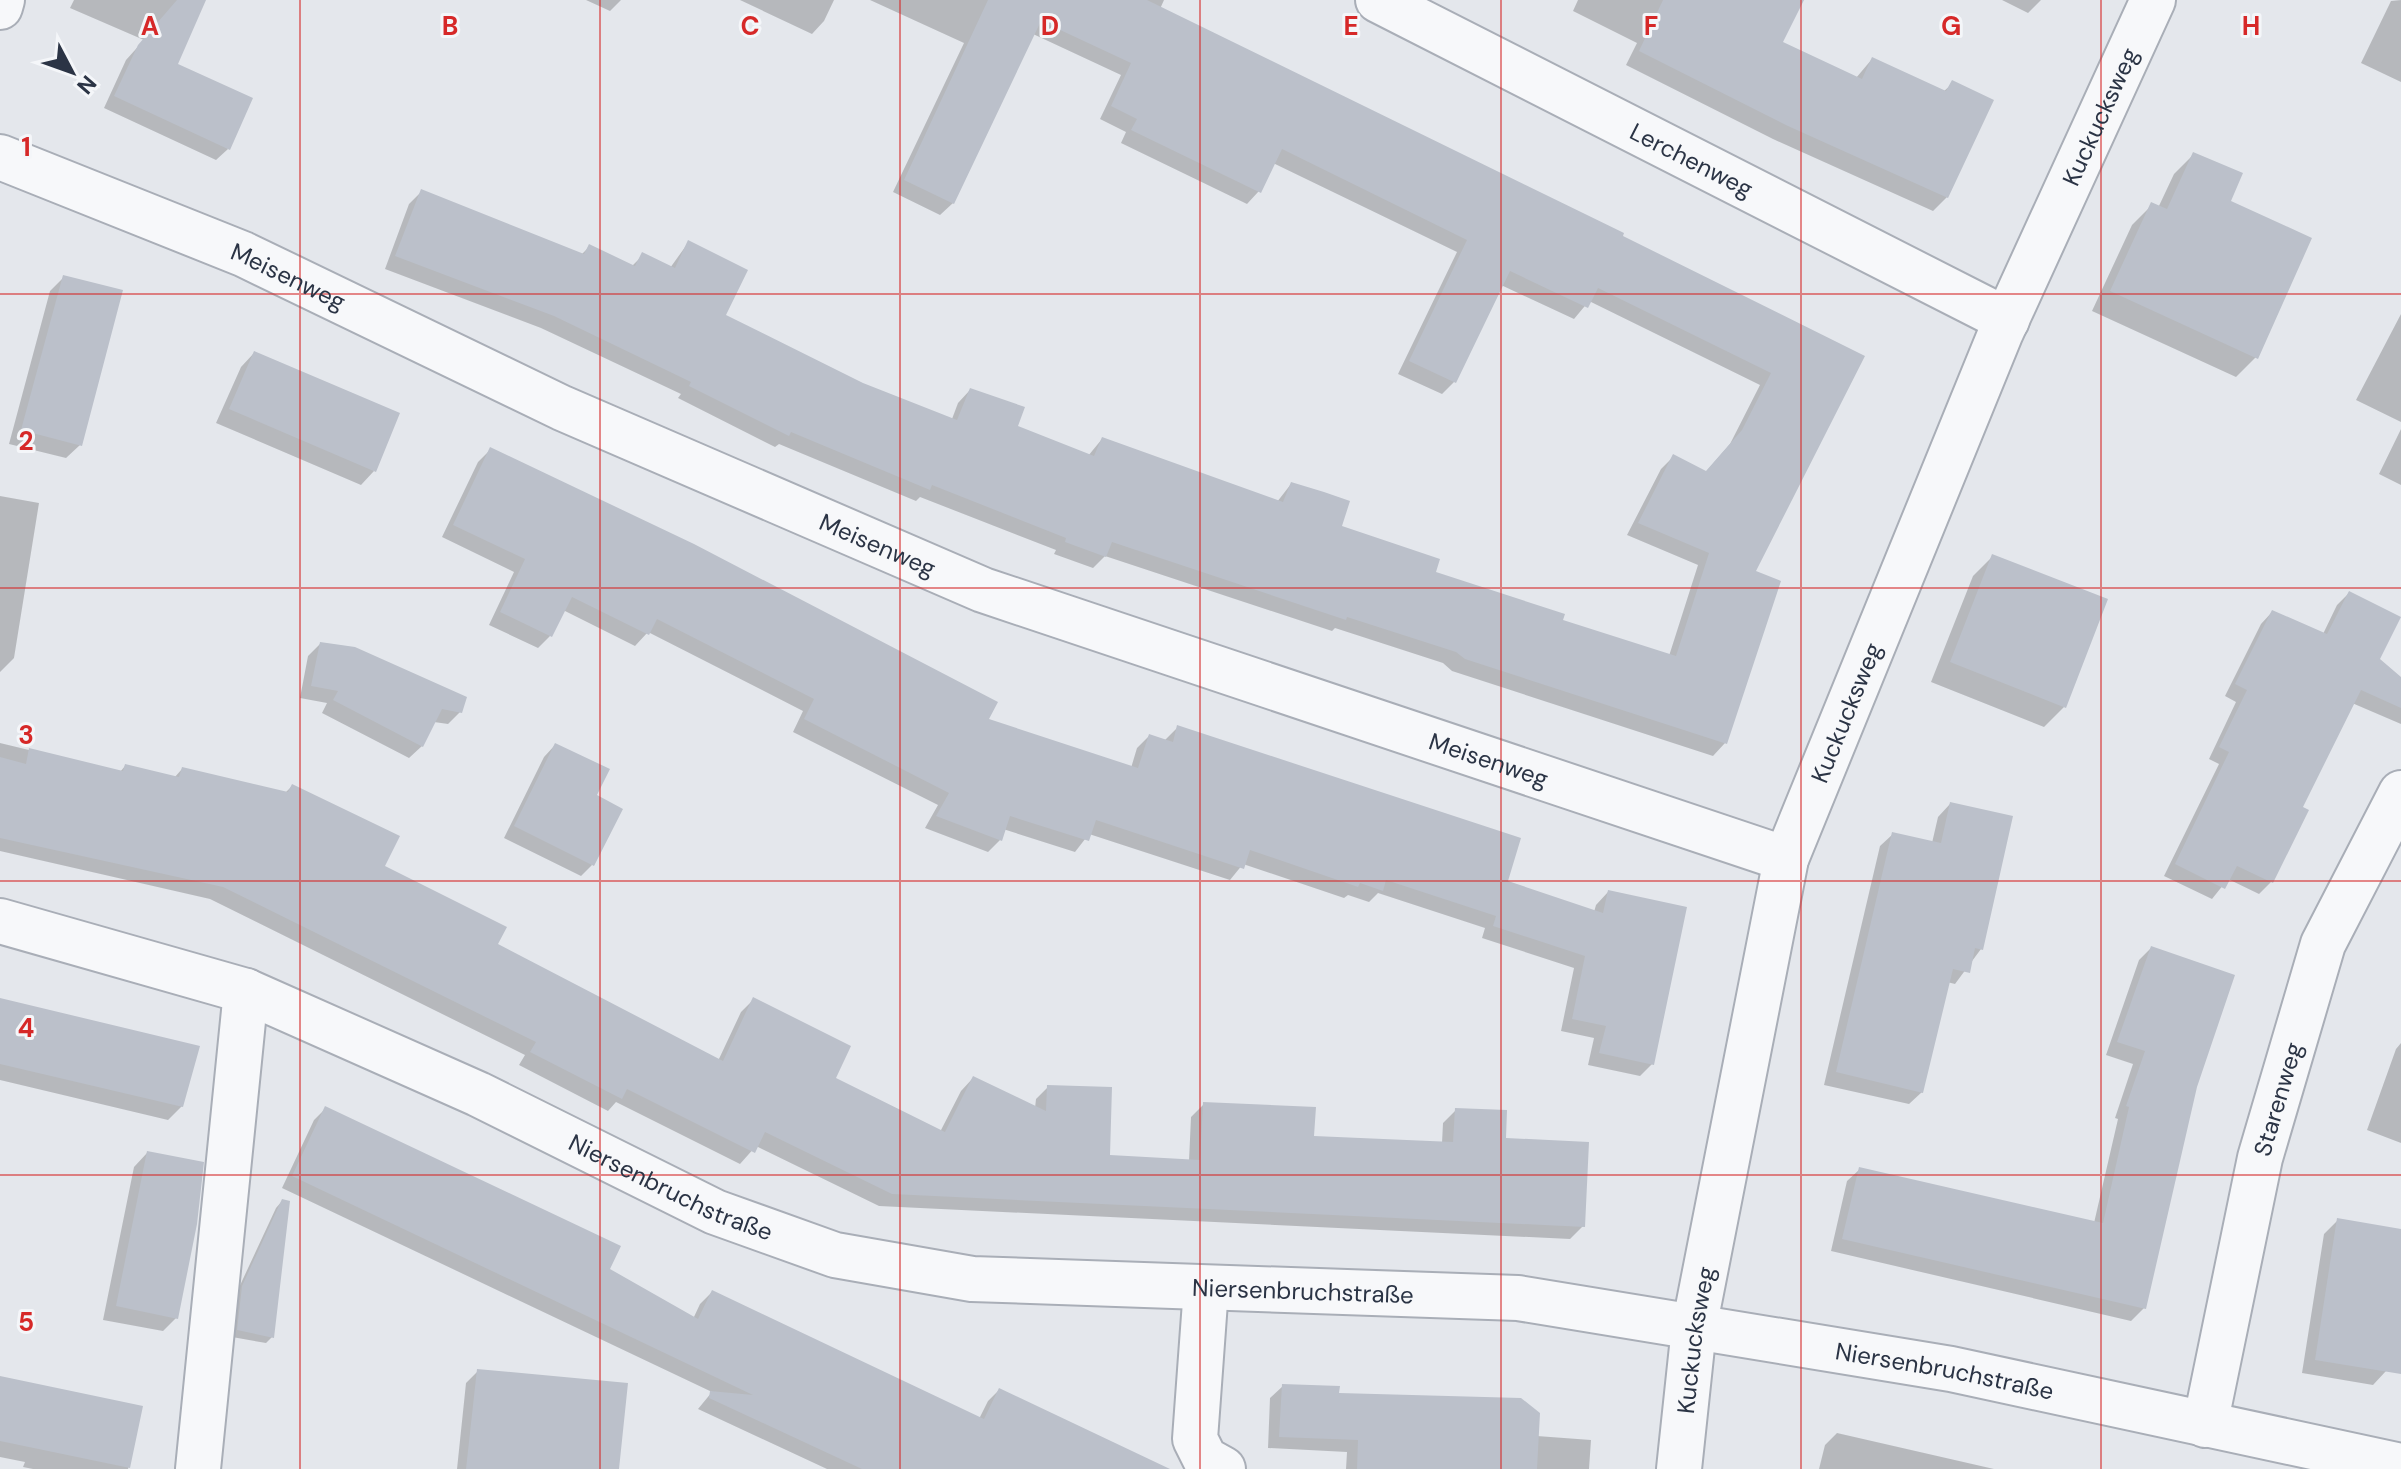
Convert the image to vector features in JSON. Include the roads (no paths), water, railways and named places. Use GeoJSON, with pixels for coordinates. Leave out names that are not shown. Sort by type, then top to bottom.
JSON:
{"type":"FeatureCollection","features":[{"type":"Feature","properties":{"kind":"street"},"geometry":{"type":"LineString","coordinates":[[0,7],[2,0]]}},
{"type":"Feature","properties":{"kind":"street","name":"Lerchenweg"},"geometry":{"type":"LineString","coordinates":[[1378,0],[2007,320]]}},
{"type":"Feature","properties":{"kind":"street","name":"Kuckucksweg"},"geometry":{"type":"LineString","coordinates":[[1679,1469],[1694,1328],[1786,859],[2007,320],[2153,0]]}},
{"type":"Feature","properties":{"kind":"street","name":"Meisenweg"},"geometry":{"type":"LineString","coordinates":[[0,157],[243,254],[562,408],[983,590],[1786,859]]}},
{"type":"Feature","properties":{"kind":"street","name":"Starenweg"},"geometry":{"type":"LineString","coordinates":[[2205,1425],[2260,1158],[2323,944],[2401,793]]}},
{"type":"Feature","properties":{"kind":"street","name":"Niersenbruchstraße"},"geometry":{"type":"LineString","coordinates":[[0,921],[246,991],[478,1094],[715,1212],[835,1255],[972,1279],[1518,1298],[1951,1369],[2401,1466]]}},
{"type":"Feature","properties":{"kind":"street"},"geometry":{"type":"LineString","coordinates":[[198,1469],[246,991]]}},
{"type":"Feature","properties":{"kind":"street"},"geometry":{"type":"LineString","coordinates":[[1206,1288],[1195,1439],[1205,1459],[1223,1469]]}}]}
